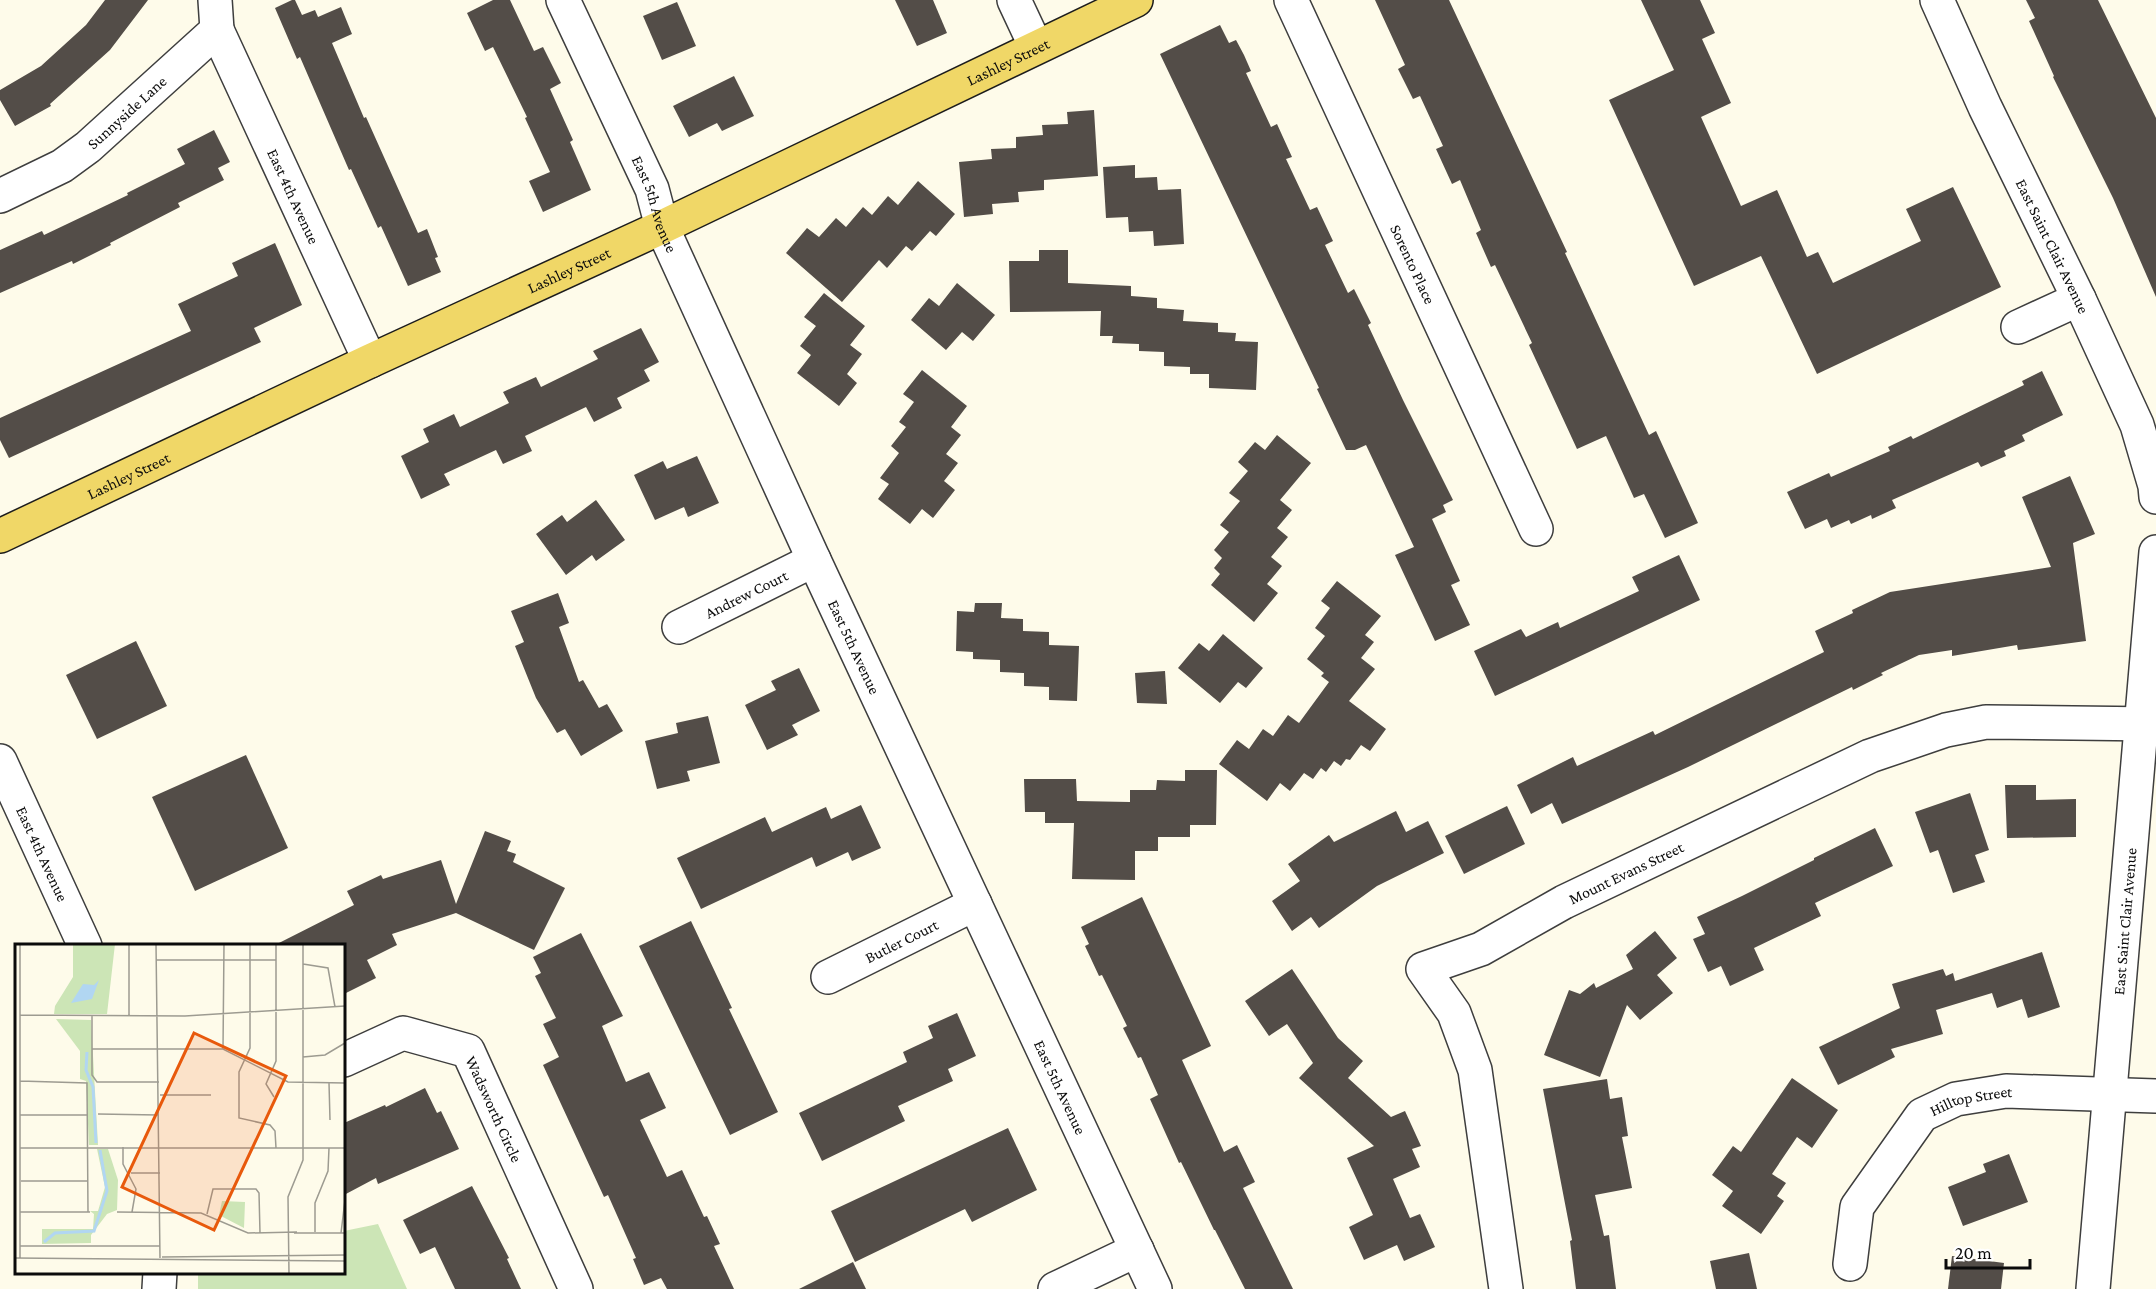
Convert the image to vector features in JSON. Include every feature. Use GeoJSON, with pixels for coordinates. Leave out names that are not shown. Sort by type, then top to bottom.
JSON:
{"type":"FeatureCollection","features":[{"type":"Feature","properties":{"kind":"main road","name":"Lashley Street"},"geometry":{"type":"LineString","coordinates":[[0,536],[370,361],[662,227],[1136,0]]}},
{"type":"Feature","properties":{"kind":"street","name":"East 5th Avenue"},"geometry":{"type":"LineString","coordinates":[[563,0],[652,189],[662,227],[814,561],[1155,1289]]}},
{"type":"Feature","properties":{"kind":"street"},"geometry":{"type":"LineString","coordinates":[[1014,0],[1036,47]]}},
{"type":"Feature","properties":{"kind":"street","name":"Sorento Place"},"geometry":{"type":"LineString","coordinates":[[1291,0],[1536,529]]}},
{"type":"Feature","properties":{"kind":"street","name":"East Saint Clair Avenue"},"geometry":{"type":"LineString","coordinates":[[1936,0],[1985,107],[2079,299],[2146,420],[2156,497]]}},
{"type":"Feature","properties":{"kind":"street","name":"Sunnyside Lane"},"geometry":{"type":"LineString","coordinates":[[0,196],[62,166],[88,147],[216,15]]}},
{"type":"Feature","properties":{"kind":"street","name":"East 4th Avenue"},"geometry":{"type":"LineString","coordinates":[[216,15],[370,361]]}},
{"type":"Feature","properties":{"kind":"street"},"geometry":{"type":"LineString","coordinates":[[2018,327],[2079,299]]}},
{"type":"Feature","properties":{"kind":"street","name":"East Saint Clair Avenue"},"geometry":{"type":"LineString","coordinates":[[2093,1289],[2109,1095],[2149,724],[2156,552]]}},
{"type":"Feature","properties":{"kind":"street","name":"Andrew Court"},"geometry":{"type":"LineString","coordinates":[[680,627],[814,561]]}},
{"type":"Feature","properties":{"kind":"street","name":"Mount Evans Street"},"geometry":{"type":"LineString","coordinates":[[1506,1289],[1474,1070],[1454,1012],[1423,969],[1481,949],[1564,902],[1870,756],[1946,730],[1986,722],[2149,724]]}},
{"type":"Feature","properties":{"kind":"street","name":"East 4th Avenue"},"geometry":{"type":"LineString","coordinates":[[0,761],[85,944]]}},
{"type":"Feature","properties":{"kind":"street","name":"Butler Court"},"geometry":{"type":"LineString","coordinates":[[828,977],[975,904]]}},
{"type":"Feature","properties":{"kind":"street","name":"Wadsworth Circle"},"geometry":{"type":"LineString","coordinates":[[345,1060],[403,1032],[468,1051],[576,1289]]}},
{"type":"Feature","properties":{"kind":"street","name":"Hilltop Street"},"geometry":{"type":"LineString","coordinates":[[1850,1264],[1857,1207],[1922,1115],[1956,1099],[2006,1090],[2156,1096]]}},
{"type":"Feature","properties":{"kind":"street"},"geometry":{"type":"LineString","coordinates":[[1055,1289],[1137,1250]]}},
{"type":"Feature","properties":{"kind":"street"},"geometry":{"type":"LineString","coordinates":[[159,1289],[160,1274]]}},
{"type":"Feature","properties":{"kind":"green space"},"geometry":{"type":"Polygon","coordinates":[[[378,1224],[407,1289],[198,1289],[198,1274],[345,1274],[345,1231],[378,1224]]]}},
{"type":"Feature","properties":{"kind":"building"},"geometry":{"type":"Polygon","coordinates":[[[105,0],[148,0],[110,50],[50,104],[51,106],[15,126],[0,100],[0,90],[41,66],[86,25],[105,0]]]}},
{"type":"Feature","properties":{"kind":"building"},"geometry":{"type":"Polygon","coordinates":[[[295,0],[302,15],[315,10],[318,17],[341,7],[352,34],[332,43],[418,233],[427,229],[441,272],[408,286],[381,226],[378,228],[351,169],[349,170],[300,57],[297,59],[275,8],[295,0]]]}},
{"type":"Feature","properties":{"kind":"building"},"geometry":{"type":"Polygon","coordinates":[[[493,0],[510,0],[534,51],[543,47],[561,83],[550,89],[573,140],[570,142],[591,190],[543,212],[529,181],[550,172],[525,118],[527,117],[493,47],[485,51],[467,13],[493,0]]]}},
{"type":"Feature","properties":{"kind":"building"},"geometry":{"type":"Polygon","coordinates":[[[895,0],[933,0],[947,33],[917,46],[895,0]]]}},
{"type":"Feature","properties":{"kind":"building"},"geometry":{"type":"Polygon","coordinates":[[[1375,0],[1449,0],[1567,252],[1565,253],[1649,435],[1656,431],[1698,523],[1665,538],[1644,494],[1634,498],[1606,436],[1577,449],[1529,345],[1532,343],[1495,265],[1491,267],[1476,233],[1481,230],[1460,180],[1452,184],[1436,149],[1443,146],[1420,96],[1413,99],[1398,69],[1405,65],[1375,0]]]}},
{"type":"Feature","properties":{"kind":"building"},"geometry":{"type":"Polygon","coordinates":[[[1641,0],[1700,0],[1715,33],[1702,39],[1731,103],[1701,117],[1741,206],[1777,190],[1807,257],[1818,252],[1833,283],[1921,241],[1906,209],[1953,187],[2001,287],[1817,374],[1761,256],[1694,286],[1609,100],[1674,70],[1641,0]]]}},
{"type":"Feature","properties":{"kind":"building"},"geometry":{"type":"Polygon","coordinates":[[[2026,0],[2098,0],[2156,118],[2156,297],[2113,198],[2053,77],[2029,21],[2035,18],[2026,0]]]}},
{"type":"Feature","properties":{"kind":"building"},"geometry":{"type":"Polygon","coordinates":[[[677,2],[696,46],[662,60],[643,16],[677,2]]]}},
{"type":"Feature","properties":{"kind":"building"},"geometry":{"type":"Polygon","coordinates":[[[1220,25],[1229,43],[1236,40],[1244,55],[1251,71],[1246,73],[1271,127],[1277,124],[1292,157],[1286,159],[1310,210],[1317,207],[1333,241],[1325,245],[1348,293],[1354,289],[1371,323],[1368,325],[1403,400],[1453,500],[1443,505],[1446,512],[1432,519],[1460,581],[1451,585],[1470,625],[1435,641],[1395,555],[1414,547],[1366,445],[1355,450],[1346,450],[1317,389],[1319,388],[1160,54],[1220,25]]]}},
{"type":"Feature","properties":{"kind":"building"},"geometry":{"type":"Polygon","coordinates":[[[734,76],[754,116],[722,131],[717,123],[689,137],[673,106],[734,76]]]}},
{"type":"Feature","properties":{"kind":"building"},"geometry":{"type":"Polygon","coordinates":[[[1094,110],[1098,176],[1044,180],[1044,190],[1018,192],[1019,202],[992,204],[993,214],[964,217],[959,162],[992,159],[991,149],[1016,148],[1016,137],[1043,135],[1042,125],[1068,124],[1067,112],[1094,110]]]}},
{"type":"Feature","properties":{"kind":"building"},"geometry":{"type":"Polygon","coordinates":[[[214,130],[230,162],[218,168],[224,180],[178,203],[180,207],[110,243],[111,245],[73,264],[72,261],[0,293],[0,250],[42,231],[44,235],[128,195],[127,193],[185,164],[177,149],[214,130]]]}},
{"type":"Feature","properties":{"kind":"building"},"geometry":{"type":"Polygon","coordinates":[[[1135,165],[1135,178],[1157,177],[1158,190],[1181,189],[1184,244],[1154,246],[1153,231],[1129,232],[1128,217],[1106,218],[1103,167],[1135,165]]]}},
{"type":"Feature","properties":{"kind":"building"},"geometry":{"type":"Polygon","coordinates":[[[918,181],[955,214],[936,236],[930,231],[912,251],[906,246],[887,268],[879,260],[842,302],[786,253],[807,228],[819,237],[836,218],[846,227],[863,207],[872,215],[888,196],[898,205],[918,181]]]}},
{"type":"Feature","properties":{"kind":"building"},"geometry":{"type":"Polygon","coordinates":[[[275,243],[302,305],[254,328],[261,342],[9,458],[0,440],[0,418],[191,331],[178,304],[238,276],[232,263],[275,243]]]}},
{"type":"Feature","properties":{"kind":"building"},"geometry":{"type":"Polygon","coordinates":[[[1039,250],[1068,250],[1068,283],[1131,286],[1131,296],[1157,298],[1157,308],[1184,310],[1183,321],[1218,323],[1218,332],[1236,333],[1235,341],[1258,342],[1256,390],[1209,388],[1209,374],[1190,374],[1190,367],[1164,366],[1164,352],[1139,351],[1139,344],[1112,343],[1113,336],[1100,336],[1101,311],[1010,312],[1009,261],[1039,261],[1039,250]]]}},
{"type":"Feature","properties":{"kind":"building"},"geometry":{"type":"Polygon","coordinates":[[[957,283],[995,315],[973,341],[962,332],[946,350],[911,320],[929,298],[939,306],[957,283]]]}},
{"type":"Feature","properties":{"kind":"building"},"geometry":{"type":"Polygon","coordinates":[[[824,293],[865,326],[850,345],[862,354],[847,374],[857,383],[839,406],[797,373],[811,355],[800,346],[816,326],[804,317],[824,293]]]}},
{"type":"Feature","properties":{"kind":"building"},"geometry":{"type":"Polygon","coordinates":[[[641,328],[659,362],[644,370],[650,381],[617,398],[622,408],[594,422],[586,407],[525,436],[532,451],[503,464],[496,450],[444,474],[450,485],[421,499],[401,456],[429,442],[423,429],[454,414],[460,427],[509,403],[503,392],[536,377],[541,387],[598,359],[593,351],[641,328]]]}},
{"type":"Feature","properties":{"kind":"building"},"geometry":{"type":"Polygon","coordinates":[[[922,370],[967,406],[951,427],[961,435],[946,454],[958,463],[944,481],[955,490],[933,518],[922,509],[910,524],[878,499],[889,484],[880,478],[899,453],[891,446],[906,427],[899,422],[914,402],[903,394],[922,370]]]}},
{"type":"Feature","properties":{"kind":"building"},"geometry":{"type":"Polygon","coordinates":[[[2042,371],[2063,415],[2022,435],[2025,441],[2004,451],[2006,456],[1981,467],[1978,462],[1892,500],[1896,508],[1872,519],[1871,515],[1851,524],[1849,520],[1831,528],[1827,519],[1805,529],[1787,492],[1829,473],[1831,477],[1890,451],[1888,447],[1911,436],[1913,439],[2024,385],[2022,381],[2042,371]]]}},
{"type":"Feature","properties":{"kind":"building"},"geometry":{"type":"Polygon","coordinates":[[[1277,435],[1311,463],[1280,500],[1292,510],[1277,528],[1288,537],[1271,557],[1282,566],[1267,584],[1278,593],[1254,622],[1211,585],[1220,574],[1214,568],[1222,558],[1214,550],[1229,532],[1220,525],[1240,501],[1229,493],[1248,471],[1238,462],[1255,442],[1265,450],[1277,435]]]}},
{"type":"Feature","properties":{"kind":"building"},"geometry":{"type":"Polygon","coordinates":[[[697,456],[719,503],[688,517],[684,507],[655,520],[634,475],[663,461],[667,469],[697,456]]]}},
{"type":"Feature","properties":{"kind":"building"},"geometry":{"type":"Polygon","coordinates":[[[2070,476],[2095,534],[2073,543],[2086,641],[2018,650],[2017,645],[1952,656],[1952,650],[1919,655],[1881,673],[1883,675],[1853,690],[1852,687],[1688,767],[1562,824],[1552,803],[1531,814],[1517,785],[1573,757],[1577,766],[1653,731],[1655,735],[1824,652],[1815,631],[1853,613],[1852,610],[1890,592],[2051,567],[2022,497],[2070,476]]]}},
{"type":"Feature","properties":{"kind":"building"},"geometry":{"type":"Polygon","coordinates":[[[596,500],[625,540],[596,561],[592,555],[566,575],[536,534],[562,515],[567,522],[596,500]]]}},
{"type":"Feature","properties":{"kind":"building"},"geometry":{"type":"Polygon","coordinates":[[[1679,555],[1700,600],[1495,696],[1474,651],[1521,629],[1526,637],[1558,622],[1560,628],[1639,591],[1632,577],[1679,555]]]}},
{"type":"Feature","properties":{"kind":"building"},"geometry":{"type":"Polygon","coordinates":[[[1337,581],[1381,616],[1365,635],[1374,642],[1361,658],[1375,669],[1349,701],[1386,729],[1370,751],[1361,745],[1350,760],[1346,759],[1341,766],[1334,761],[1326,772],[1321,768],[1313,779],[1304,773],[1290,791],[1280,783],[1267,801],[1219,764],[1237,740],[1249,749],[1263,729],[1273,736],[1288,715],[1299,723],[1329,682],[1321,676],[1324,673],[1307,659],[1325,636],[1315,628],[1330,608],[1321,601],[1337,581]]]}},
{"type":"Feature","properties":{"kind":"building"},"geometry":{"type":"Polygon","coordinates":[[[558,593],[569,623],[559,627],[579,682],[583,680],[599,708],[607,704],[623,731],[581,756],[565,729],[557,733],[536,698],[515,646],[524,642],[511,611],[558,593]]]}},
{"type":"Feature","properties":{"kind":"building"},"geometry":{"type":"Polygon","coordinates":[[[975,603],[1002,603],[1001,618],[1023,619],[1023,631],[1049,632],[1049,645],[1079,646],[1077,701],[1049,700],[1049,687],[1024,686],[1024,673],[1000,672],[1000,660],[973,659],[973,652],[956,651],[957,611],[974,612],[975,603]]]}},
{"type":"Feature","properties":{"kind":"building"},"geometry":{"type":"Polygon","coordinates":[[[1223,634],[1263,668],[1246,688],[1238,682],[1220,703],[1178,668],[1199,643],[1209,651],[1223,634]]]}},
{"type":"Feature","properties":{"kind":"building"},"geometry":{"type":"Polygon","coordinates":[[[136,641],[167,706],[97,739],[66,675],[136,641]]]}},
{"type":"Feature","properties":{"kind":"building"},"geometry":{"type":"Polygon","coordinates":[[[799,668],[820,711],[792,725],[798,735],[767,750],[745,705],[776,690],[771,681],[799,668]]]}},
{"type":"Feature","properties":{"kind":"building"},"geometry":{"type":"Polygon","coordinates":[[[1165,671],[1167,704],[1137,703],[1135,673],[1165,671]]]}},
{"type":"Feature","properties":{"kind":"building"},"geometry":{"type":"Polygon","coordinates":[[[708,716],[720,763],[687,771],[690,781],[657,789],[645,741],[678,733],[676,723],[708,716]]]}},
{"type":"Feature","properties":{"kind":"building"},"geometry":{"type":"Polygon","coordinates":[[[246,755],[288,848],[195,891],[152,797],[246,755]]]}},
{"type":"Feature","properties":{"kind":"building"},"geometry":{"type":"Polygon","coordinates":[[[1185,770],[1217,770],[1216,825],[1190,825],[1190,837],[1158,837],[1158,851],[1135,851],[1135,880],[1072,879],[1074,823],[1045,823],[1045,812],[1025,812],[1024,779],[1076,779],[1077,801],[1130,802],[1130,790],[1156,790],[1157,780],[1185,781],[1185,770]]]}},
{"type":"Feature","properties":{"kind":"building"},"geometry":{"type":"Polygon","coordinates":[[[2005,785],[2036,785],[2036,800],[2076,799],[2076,837],[2007,838],[2005,785]]]}},
{"type":"Feature","properties":{"kind":"building"},"geometry":{"type":"Polygon","coordinates":[[[1970,793],[1989,850],[1975,855],[1985,882],[1953,893],[1938,850],[1930,853],[1915,812],[1970,793]]]}},
{"type":"Feature","properties":{"kind":"building"},"geometry":{"type":"Polygon","coordinates":[[[861,805],[881,848],[852,861],[848,852],[816,867],[812,857],[701,909],[677,858],[765,817],[772,832],[826,807],[831,819],[861,805]]]}},
{"type":"Feature","properties":{"kind":"building"},"geometry":{"type":"Polygon","coordinates":[[[1507,806],[1525,844],[1464,874],[1445,836],[1507,806]]]}},
{"type":"Feature","properties":{"kind":"building"},"geometry":{"type":"Polygon","coordinates":[[[1396,811],[1406,832],[1428,821],[1444,853],[1377,886],[1319,928],[1311,917],[1292,931],[1272,901],[1300,881],[1288,864],[1329,835],[1334,842],[1396,811]]]}},
{"type":"Feature","properties":{"kind":"building"},"geometry":{"type":"Polygon","coordinates":[[[1875,828],[1893,866],[1815,903],[1821,916],[1754,948],[1764,970],[1730,986],[1721,966],[1708,972],[1693,939],[1705,934],[1697,917],[1875,828]]]}},
{"type":"Feature","properties":{"kind":"building"},"geometry":{"type":"Polygon","coordinates":[[[485,831],[511,841],[507,851],[516,854],[513,862],[565,888],[534,950],[456,913],[392,934],[397,945],[367,960],[376,978],[345,994],[345,944],[277,944],[354,905],[347,891],[381,875],[383,879],[441,860],[456,904],[485,831]]]}},
{"type":"Feature","properties":{"kind":"building"},"geometry":{"type":"Polygon","coordinates":[[[1142,897],[1211,1046],[1182,1060],[1224,1152],[1237,1145],[1255,1182],[1243,1188],[1293,1289],[1245,1289],[1181,1162],[1179,1163],[1150,1099],[1158,1095],[1141,1057],[1138,1058],[1123,1028],[1127,1026],[1085,946],[1089,944],[1081,927],[1142,897]]]}},
{"type":"Feature","properties":{"kind":"building"},"geometry":{"type":"Polygon","coordinates":[[[691,921],[732,1008],[729,1009],[778,1112],[730,1135],[639,946],[691,921]]]}},
{"type":"Feature","properties":{"kind":"building"},"geometry":{"type":"Polygon","coordinates":[[[1655,931],[1677,958],[1657,975],[1673,993],[1640,1020],[1627,1005],[1600,1077],[1544,1055],[1569,990],[1580,994],[1594,983],[1596,988],[1633,969],[1626,955],[1655,931]]]}},
{"type":"Feature","properties":{"kind":"building"},"geometry":{"type":"Polygon","coordinates":[[[581,933],[623,1016],[602,1026],[626,1082],[649,1072],[666,1108],[640,1120],[667,1177],[682,1170],[704,1217],[707,1216],[720,1244],[714,1246],[734,1289],[667,1289],[661,1278],[644,1285],[633,1259],[636,1258],[608,1195],[604,1197],[543,1065],[559,1057],[543,1024],[556,1018],[535,976],[541,973],[533,957],[581,933]]]}},
{"type":"Feature","properties":{"kind":"building"},"geometry":{"type":"Polygon","coordinates":[[[2042,952],[2060,1007],[2028,1018],[2022,999],[1997,1008],[1992,993],[1936,1010],[1943,1034],[1891,1049],[1895,1057],[1838,1085],[1819,1047],[1900,1008],[1892,984],[1943,969],[1946,976],[1953,973],[1955,981],[2042,952]]]}},
{"type":"Feature","properties":{"kind":"building"},"geometry":{"type":"Polygon","coordinates":[[[1292,969],[1338,1038],[1363,1061],[1348,1078],[1391,1117],[1405,1111],[1421,1146],[1412,1149],[1420,1167],[1393,1179],[1410,1218],[1420,1214],[1435,1247],[1404,1261],[1397,1245],[1364,1260],[1349,1227],[1373,1215],[1347,1158],[1374,1146],[1299,1078],[1313,1063],[1287,1024],[1269,1036],[1245,1001],[1292,969]]]}},
{"type":"Feature","properties":{"kind":"building"},"geometry":{"type":"Polygon","coordinates":[[[957,1013],[976,1056],[948,1069],[953,1081],[898,1106],[905,1121],[822,1161],[799,1113],[907,1062],[903,1052],[933,1038],[928,1026],[957,1013]]]}},
{"type":"Feature","properties":{"kind":"building"},"geometry":{"type":"Polygon","coordinates":[[[1792,1078],[1838,1110],[1812,1148],[1797,1137],[1772,1174],[1786,1183],[1777,1196],[1784,1201],[1761,1234],[1722,1206],[1733,1191],[1712,1175],[1733,1146],[1741,1152],[1792,1078]]]}},
{"type":"Feature","properties":{"kind":"building"},"geometry":{"type":"Polygon","coordinates":[[[1607,1079],[1610,1099],[1622,1097],[1628,1136],[1622,1137],[1632,1188],[1595,1195],[1604,1236],[1609,1235],[1616,1289],[1576,1289],[1570,1241],[1572,1240],[1543,1089],[1607,1079]]]}},
{"type":"Feature","properties":{"kind":"building"},"geometry":{"type":"Polygon","coordinates":[[[425,1088],[437,1113],[441,1111],[459,1149],[378,1184],[376,1178],[345,1194],[345,1123],[385,1105],[386,1107],[425,1088]]]}},
{"type":"Feature","properties":{"kind":"building"},"geometry":{"type":"Polygon","coordinates":[[[1008,1128],[1037,1190],[972,1222],[965,1209],[855,1262],[831,1211],[1008,1128]]]}},
{"type":"Feature","properties":{"kind":"building"},"geometry":{"type":"Polygon","coordinates":[[[2009,1154],[2028,1202],[1963,1226],[1948,1187],[1986,1172],[1983,1164],[2009,1154]]]}},
{"type":"Feature","properties":{"kind":"building"},"geometry":{"type":"Polygon","coordinates":[[[472,1186],[509,1258],[507,1259],[521,1289],[455,1289],[435,1247],[420,1254],[403,1220],[472,1186]]]}},
{"type":"Feature","properties":{"kind":"building"},"geometry":{"type":"Polygon","coordinates":[[[1749,1253],[1757,1289],[1716,1289],[1710,1261],[1749,1253]]]}},
{"type":"Feature","properties":{"kind":"building"},"geometry":{"type":"Polygon","coordinates":[[[1952,1256],[2004,1263],[2001,1289],[1948,1289],[1952,1256]]]}},
{"type":"Feature","properties":{"kind":"building"},"geometry":{"type":"Polygon","coordinates":[[[853,1262],[866,1289],[799,1289],[853,1262]]]}}]}
